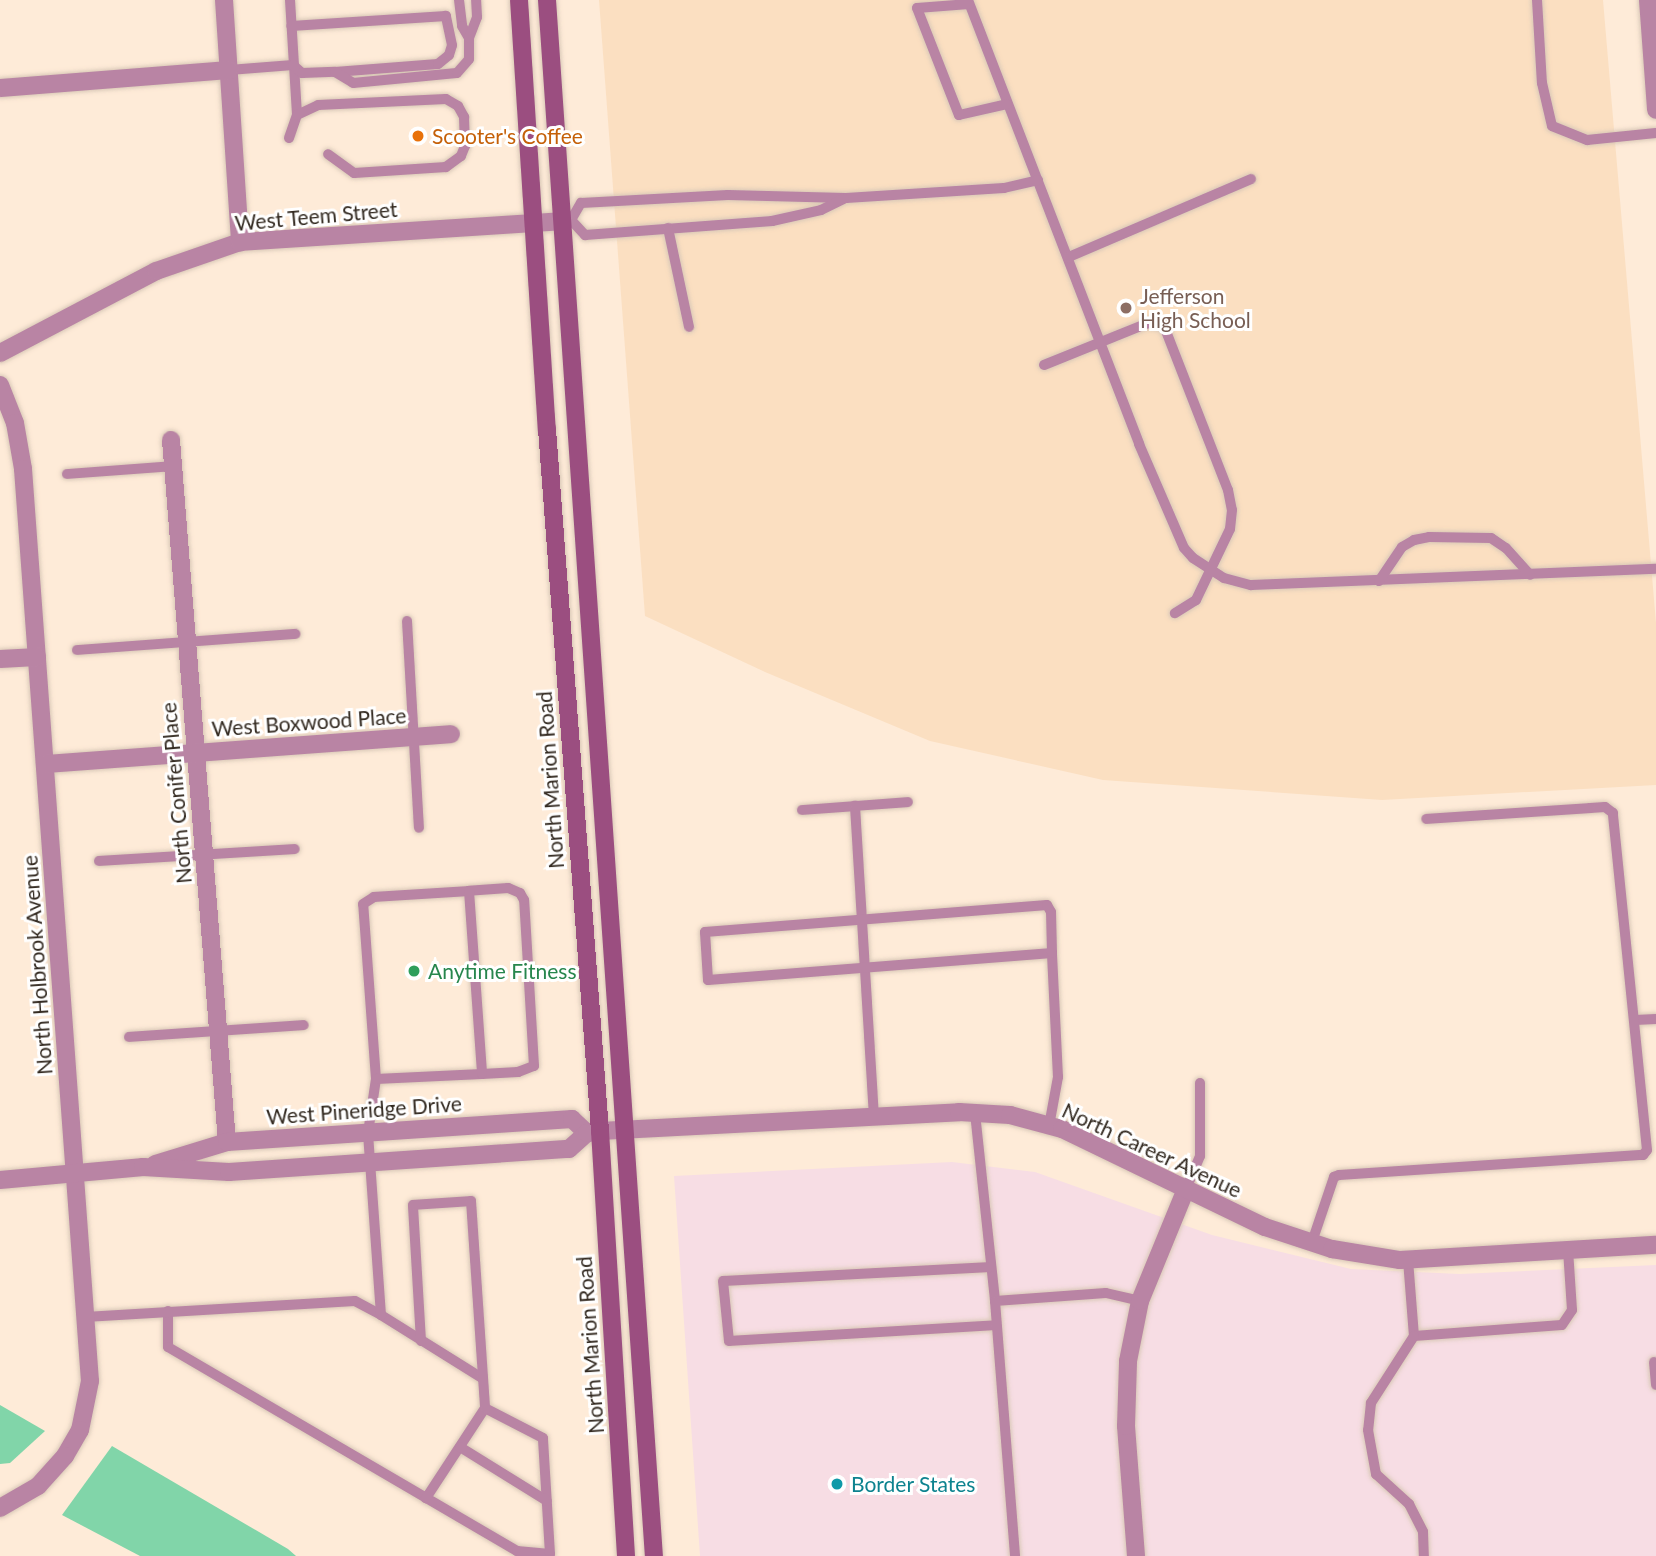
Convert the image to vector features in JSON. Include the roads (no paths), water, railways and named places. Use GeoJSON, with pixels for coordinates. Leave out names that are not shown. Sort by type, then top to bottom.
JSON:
{"type":"FeatureCollection","features":[{"type":"Feature","properties":{"kind":"main road","name":"North Marion Road"},"geometry":{"type":"LineString","coordinates":[[519,0],[593,1132],[626,1556]]}},
{"type":"Feature","properties":{"kind":"main road"},"geometry":{"type":"LineString","coordinates":[[547,0],[567,220],[624,1130],[654,1556]]}},
{"type":"Feature","properties":{"kind":"street"},"geometry":{"type":"LineString","coordinates":[[224,0],[240,242]]}},
{"type":"Feature","properties":{"kind":"street"},"geometry":{"type":"LineString","coordinates":[[1648,0],[1656,110]]}},
{"type":"Feature","properties":{"kind":"street"},"geometry":{"type":"LineString","coordinates":[[0,88],[229,70]]}},
{"type":"Feature","properties":{"kind":"street","name":"West Teem Street"},"geometry":{"type":"LineString","coordinates":[[0,354],[156,271],[240,242],[567,220]]}},
{"type":"Feature","properties":{"kind":"street","name":"North Holbrook Avenue"},"geometry":{"type":"LineString","coordinates":[[0,385],[15,423],[23,469],[90,1388],[75,1441],[38,1486],[0,1508]]}},
{"type":"Feature","properties":{"kind":"street","name":"North Conifer Place"},"geometry":{"type":"LineString","coordinates":[[171,440],[227,1142]]}},
{"type":"Feature","properties":{"kind":"street"},"geometry":{"type":"LineString","coordinates":[[0,659],[37,657]]}},
{"type":"Feature","properties":{"kind":"street","name":"West Boxwood Place"},"geometry":{"type":"LineString","coordinates":[[45,764],[451,734]]}},
{"type":"Feature","properties":{"kind":"street","name":"North Career Avenue"},"geometry":{"type":"LineString","coordinates":[[593,1132],[874,1117],[975,1113],[1010,1115],[1062,1129],[1265,1227],[1332,1248],[1408,1260],[1656,1245]]}},
{"type":"Feature","properties":{"kind":"street","name":"West Pineridge Drive"},"geometry":{"type":"LineString","coordinates":[[0,1180],[143,1167],[229,1172],[569,1149],[593,1132],[572,1119],[227,1142],[143,1167]]}},
{"type":"Feature","properties":{"kind":"street"},"geometry":{"type":"LineString","coordinates":[[1136,1556],[1126,1426],[1128,1361],[1140,1301],[1186,1189]]}},
{"type":"Feature","properties":{"kind":"lane"},"geometry":{"type":"LineString","coordinates":[[289,0],[297,116],[289,138]]}},
{"type":"Feature","properties":{"kind":"lane"},"geometry":{"type":"LineString","coordinates":[[459,0],[462,26],[469,38]]}},
{"type":"Feature","properties":{"kind":"lane"},"geometry":{"type":"LineString","coordinates":[[335,72],[353,83],[457,73],[469,59],[469,38],[477,17],[476,0]]}},
{"type":"Feature","properties":{"kind":"lane"},"geometry":{"type":"LineString","coordinates":[[1537,0],[1542,83],[1552,126],[1587,140],[1656,132]]}},
{"type":"Feature","properties":{"kind":"lane"},"geometry":{"type":"LineString","coordinates":[[1007,104],[959,115],[917,8],[969,2],[1139,444],[1184,548],[1210,572],[1251,586],[1656,569]]}},
{"type":"Feature","properties":{"kind":"lane"},"geometry":{"type":"LineString","coordinates":[[229,70],[293,65],[302,73],[438,64],[449,55],[452,45],[446,16],[291,26]]}},
{"type":"Feature","properties":{"kind":"lane"},"geometry":{"type":"LineString","coordinates":[[297,116],[318,105],[439,99],[458,106],[464,117],[465,146],[461,156],[446,167],[354,173],[328,154]]}},
{"type":"Feature","properties":{"kind":"lane"},"geometry":{"type":"LineString","coordinates":[[1069,257],[1251,179]]}},
{"type":"Feature","properties":{"kind":"lane"},"geometry":{"type":"LineString","coordinates":[[846,198],[821,210],[772,222],[585,235],[567,220],[581,203],[728,195],[846,198],[1004,188],[1038,180]]}},
{"type":"Feature","properties":{"kind":"lane"},"geometry":{"type":"LineString","coordinates":[[668,228],[689,327]]}},
{"type":"Feature","properties":{"kind":"lane"},"geometry":{"type":"LineString","coordinates":[[1044,365],[1149,323],[1164,326],[1228,490],[1230,529],[1196,600],[1175,613]]}},
{"type":"Feature","properties":{"kind":"lane"},"geometry":{"type":"LineString","coordinates":[[67,474],[173,466]]}},
{"type":"Feature","properties":{"kind":"lane"},"geometry":{"type":"LineString","coordinates":[[1379,581],[1402,547],[1414,540],[1442,537],[1491,538],[1506,548],[1530,575]]}},
{"type":"Feature","properties":{"kind":"lane"},"geometry":{"type":"LineString","coordinates":[[407,621],[419,828]]}},
{"type":"Feature","properties":{"kind":"lane"},"geometry":{"type":"LineString","coordinates":[[77,650],[295,634]]}},
{"type":"Feature","properties":{"kind":"lane"},"geometry":{"type":"LineString","coordinates":[[802,810],[908,802]]}},
{"type":"Feature","properties":{"kind":"lane"},"geometry":{"type":"LineString","coordinates":[[855,806],[874,1117]]}},
{"type":"Feature","properties":{"kind":"lane"},"geometry":{"type":"LineString","coordinates":[[1311,1242],[1334,1177],[1339,1175],[1643,1155],[1647,1150],[1636,1020],[1613,813],[1605,807],[1426,819]]}},
{"type":"Feature","properties":{"kind":"lane"},"geometry":{"type":"LineString","coordinates":[[99,861],[295,849]]}},
{"type":"Feature","properties":{"kind":"lane"},"geometry":{"type":"LineString","coordinates":[[376,1079],[518,1072],[534,1066],[524,900],[520,893],[508,888],[374,897],[363,904],[376,1079],[368,1133],[381,1315]]}},
{"type":"Feature","properties":{"kind":"lane"},"geometry":{"type":"LineString","coordinates":[[469,891],[482,1074]]}},
{"type":"Feature","properties":{"kind":"lane"},"geometry":{"type":"LineString","coordinates":[[1049,1126],[1058,1077],[1051,912],[1047,905],[705,932],[708,980],[1052,953]]}},
{"type":"Feature","properties":{"kind":"lane"},"geometry":{"type":"LineString","coordinates":[[1636,1020],[1656,1019]]}},
{"type":"Feature","properties":{"kind":"lane"},"geometry":{"type":"LineString","coordinates":[[129,1037],[304,1025]]}},
{"type":"Feature","properties":{"kind":"lane"},"geometry":{"type":"LineString","coordinates":[[1186,1189],[1200,1156],[1200,1083]]}},
{"type":"Feature","properties":{"kind":"lane"},"geometry":{"type":"LineString","coordinates":[[975,1113],[995,1301],[1015,1556]]}},
{"type":"Feature","properties":{"kind":"lane"},"geometry":{"type":"LineString","coordinates":[[421,1341],[413,1205],[471,1201],[485,1408],[426,1498]]}},
{"type":"Feature","properties":{"kind":"lane"},"geometry":{"type":"LineString","coordinates":[[1414,1336],[1562,1325],[1573,1310],[1568,1250]]}},
{"type":"Feature","properties":{"kind":"lane"},"geometry":{"type":"LineString","coordinates":[[1408,1260],[1414,1336],[1371,1403],[1368,1430],[1376,1474],[1409,1504],[1423,1532],[1424,1556]]}},
{"type":"Feature","properties":{"kind":"lane"},"geometry":{"type":"LineString","coordinates":[[991,1267],[723,1281],[729,1341],[996,1325]]}},
{"type":"Feature","properties":{"kind":"lane"},"geometry":{"type":"LineString","coordinates":[[995,1301],[1106,1293],[1140,1301]]}},
{"type":"Feature","properties":{"kind":"lane"},"geometry":{"type":"LineString","coordinates":[[85,1317],[355,1301],[482,1378]]}},
{"type":"Feature","properties":{"kind":"lane"},"geometry":{"type":"LineString","coordinates":[[168,1311],[168,1347],[517,1551],[550,1553],[543,1438],[485,1408]]}},
{"type":"Feature","properties":{"kind":"lane"},"geometry":{"type":"LineString","coordinates":[[1654,1363],[1656,1385]]}},
{"type":"Feature","properties":{"kind":"lane"},"geometry":{"type":"LineString","coordinates":[[460,1447],[547,1501]]}},
{"type":"Feature","properties":{"kind":"place","name":"Scooter's Coffee"},"geometry":{"type":"Point","coordinates":[418,136]}},
{"type":"Feature","properties":{"kind":"place","name":"Jefferson High School"},"geometry":{"type":"Point","coordinates":[1126,308]}},
{"type":"Feature","properties":{"kind":"place","name":"Anytime Fitness"},"geometry":{"type":"Point","coordinates":[414,971]}},
{"type":"Feature","properties":{"kind":"place","name":"Border States"},"geometry":{"type":"Point","coordinates":[837,1484]}}]}
